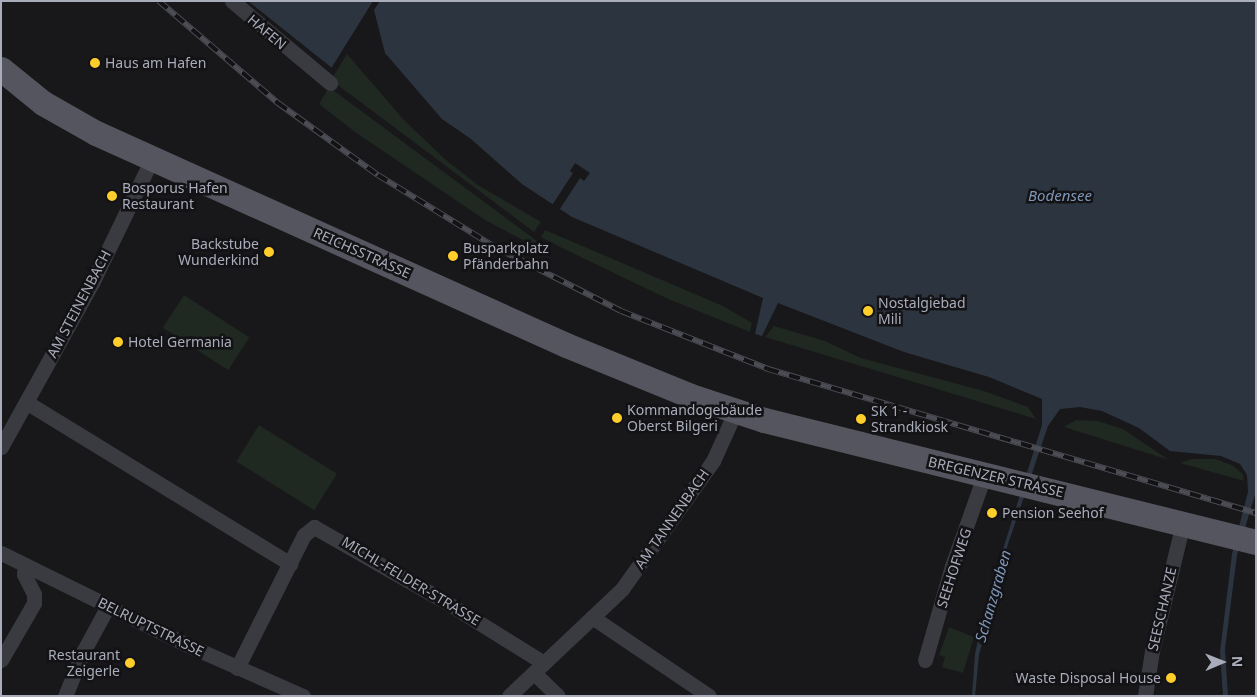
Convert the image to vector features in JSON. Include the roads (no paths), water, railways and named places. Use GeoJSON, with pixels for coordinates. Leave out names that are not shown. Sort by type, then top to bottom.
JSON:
{"type":"FeatureCollection","features":[{"type":"Feature","properties":{"kind":"main road","name":"REICHSSTRASSE"},"geometry":{"type":"LineString","coordinates":[[1,69],[43,103],[119,144],[566,344],[685,394],[736,410]]}},
{"type":"Feature","properties":{"kind":"main road","name":"BREGENZER STRASSE"},"geometry":{"type":"LineString","coordinates":[[736,410],[984,476],[1028,485],[1243,539]]}},
{"type":"Feature","properties":{"kind":"street","name":"HAFEN"},"geometry":{"type":"LineString","coordinates":[[232,1],[299,67],[329,80]]}},
{"type":"Feature","properties":{"kind":"street","name":"AM STEINENBACH"},"geometry":{"type":"LineString","coordinates":[[1,447],[92,282],[152,159]]}},
{"type":"Feature","properties":{"kind":"street"},"geometry":{"type":"LineString","coordinates":[[26,402],[290,564]]}},
{"type":"Feature","properties":{"kind":"street","name":"AM TANNENBACH"},"geometry":{"type":"LineString","coordinates":[[509,696],[622,589],[720,449],[736,410]]}},
{"type":"Feature","properties":{"kind":"street","name":"SEEHOFWEG"},"geometry":{"type":"LineString","coordinates":[[925,660],[952,566],[984,476]]}},
{"type":"Feature","properties":{"kind":"street","name":"SEESCHANZE"},"geometry":{"type":"LineString","coordinates":[[1145,696],[1152,651],[1183,523]]}},
{"type":"Feature","properties":{"kind":"street","name":"MICHL-FELDER-STRASSE"},"geometry":{"type":"LineString","coordinates":[[236,668],[306,531],[320,528],[539,668]]}},
{"type":"Feature","properties":{"kind":"street","name":"BELRUPTSTRASSE"},"geometry":{"type":"LineString","coordinates":[[1,553],[236,668],[303,696]]}},
{"type":"Feature","properties":{"kind":"street"},"geometry":{"type":"LineString","coordinates":[[1,660],[34,603],[34,594],[24,574],[25,565]]}},
{"type":"Feature","properties":{"kind":"street"},"geometry":{"type":"LineString","coordinates":[[65,696],[83,652],[108,606]]}},
{"type":"Feature","properties":{"kind":"street"},"geometry":{"type":"LineString","coordinates":[[592,618],[709,696]]}},
{"type":"Feature","properties":{"kind":"street"},"geometry":{"type":"LineString","coordinates":[[539,668],[558,696]]}},
{"type":"Feature","properties":{"kind":"water"},"geometry":{"type":"Polygon","coordinates":[[[238,1],[373,1],[327,75],[238,1]]]}},
{"type":"Feature","properties":{"kind":"water","name":"Bodensee"},"geometry":{"type":"Polygon","coordinates":[[[380,1],[1256,1],[1256,491],[1237,555],[1225,649],[1228,696],[1223,696],[1220,652],[1232,554],[1248,492],[1247,475],[1240,464],[1221,456],[1170,451],[1139,428],[1102,411],[1080,407],[1060,409],[1048,426],[1008,544],[979,655],[975,696],[972,696],[975,654],[987,600],[1042,425],[1042,399],[989,377],[904,352],[778,303],[762,336],[755,334],[763,298],[572,217],[522,184],[471,139],[442,119],[385,53],[374,10],[380,1]]]}},
{"type":"Feature","properties":{"kind":"railway"},"geometry":{"type":"LineString","coordinates":[[159,1],[278,103],[378,175],[495,247],[621,311],[768,369],[1256,513]]}},
{"type":"Feature","properties":{"kind":"place","name":"Haus am Hafen"},"geometry":{"type":"Point","coordinates":[95,63]}},
{"type":"Feature","properties":{"kind":"place","name":"Bosporus Hafen Restaurant"},"geometry":{"type":"Point","coordinates":[112,196]}},
{"type":"Feature","properties":{"kind":"place","name":"Backstube Wunderkind"},"geometry":{"type":"Point","coordinates":[269,252]}},
{"type":"Feature","properties":{"kind":"place","name":"Busparkplatz Pfänderbahn"},"geometry":{"type":"Point","coordinates":[453,256]}},
{"type":"Feature","properties":{"kind":"place","name":"Nostalgiebad Mili"},"geometry":{"type":"Point","coordinates":[868,311]}},
{"type":"Feature","properties":{"kind":"place","name":"Hotel Germania"},"geometry":{"type":"Point","coordinates":[118,342]}},
{"type":"Feature","properties":{"kind":"place","name":"Kommandogebäude Oberst Bilgeri"},"geometry":{"type":"Point","coordinates":[617,418]}},
{"type":"Feature","properties":{"kind":"place","name":"SK 1 - Strandkiosk"},"geometry":{"type":"Point","coordinates":[861,419]}},
{"type":"Feature","properties":{"kind":"place","name":"Pension Seehof"},"geometry":{"type":"Point","coordinates":[992,513]}},
{"type":"Feature","properties":{"kind":"place","name":"Restaurant Zeigerle"},"geometry":{"type":"Point","coordinates":[130,663]}},
{"type":"Feature","properties":{"kind":"place","name":"Waste Disposal House"},"geometry":{"type":"Point","coordinates":[1171,678]}},
{"type":"Feature","properties":{"kind":"water label","name":"Schanzgraben"},"geometry":{"type":"Point","coordinates":[993,596]}}]}
